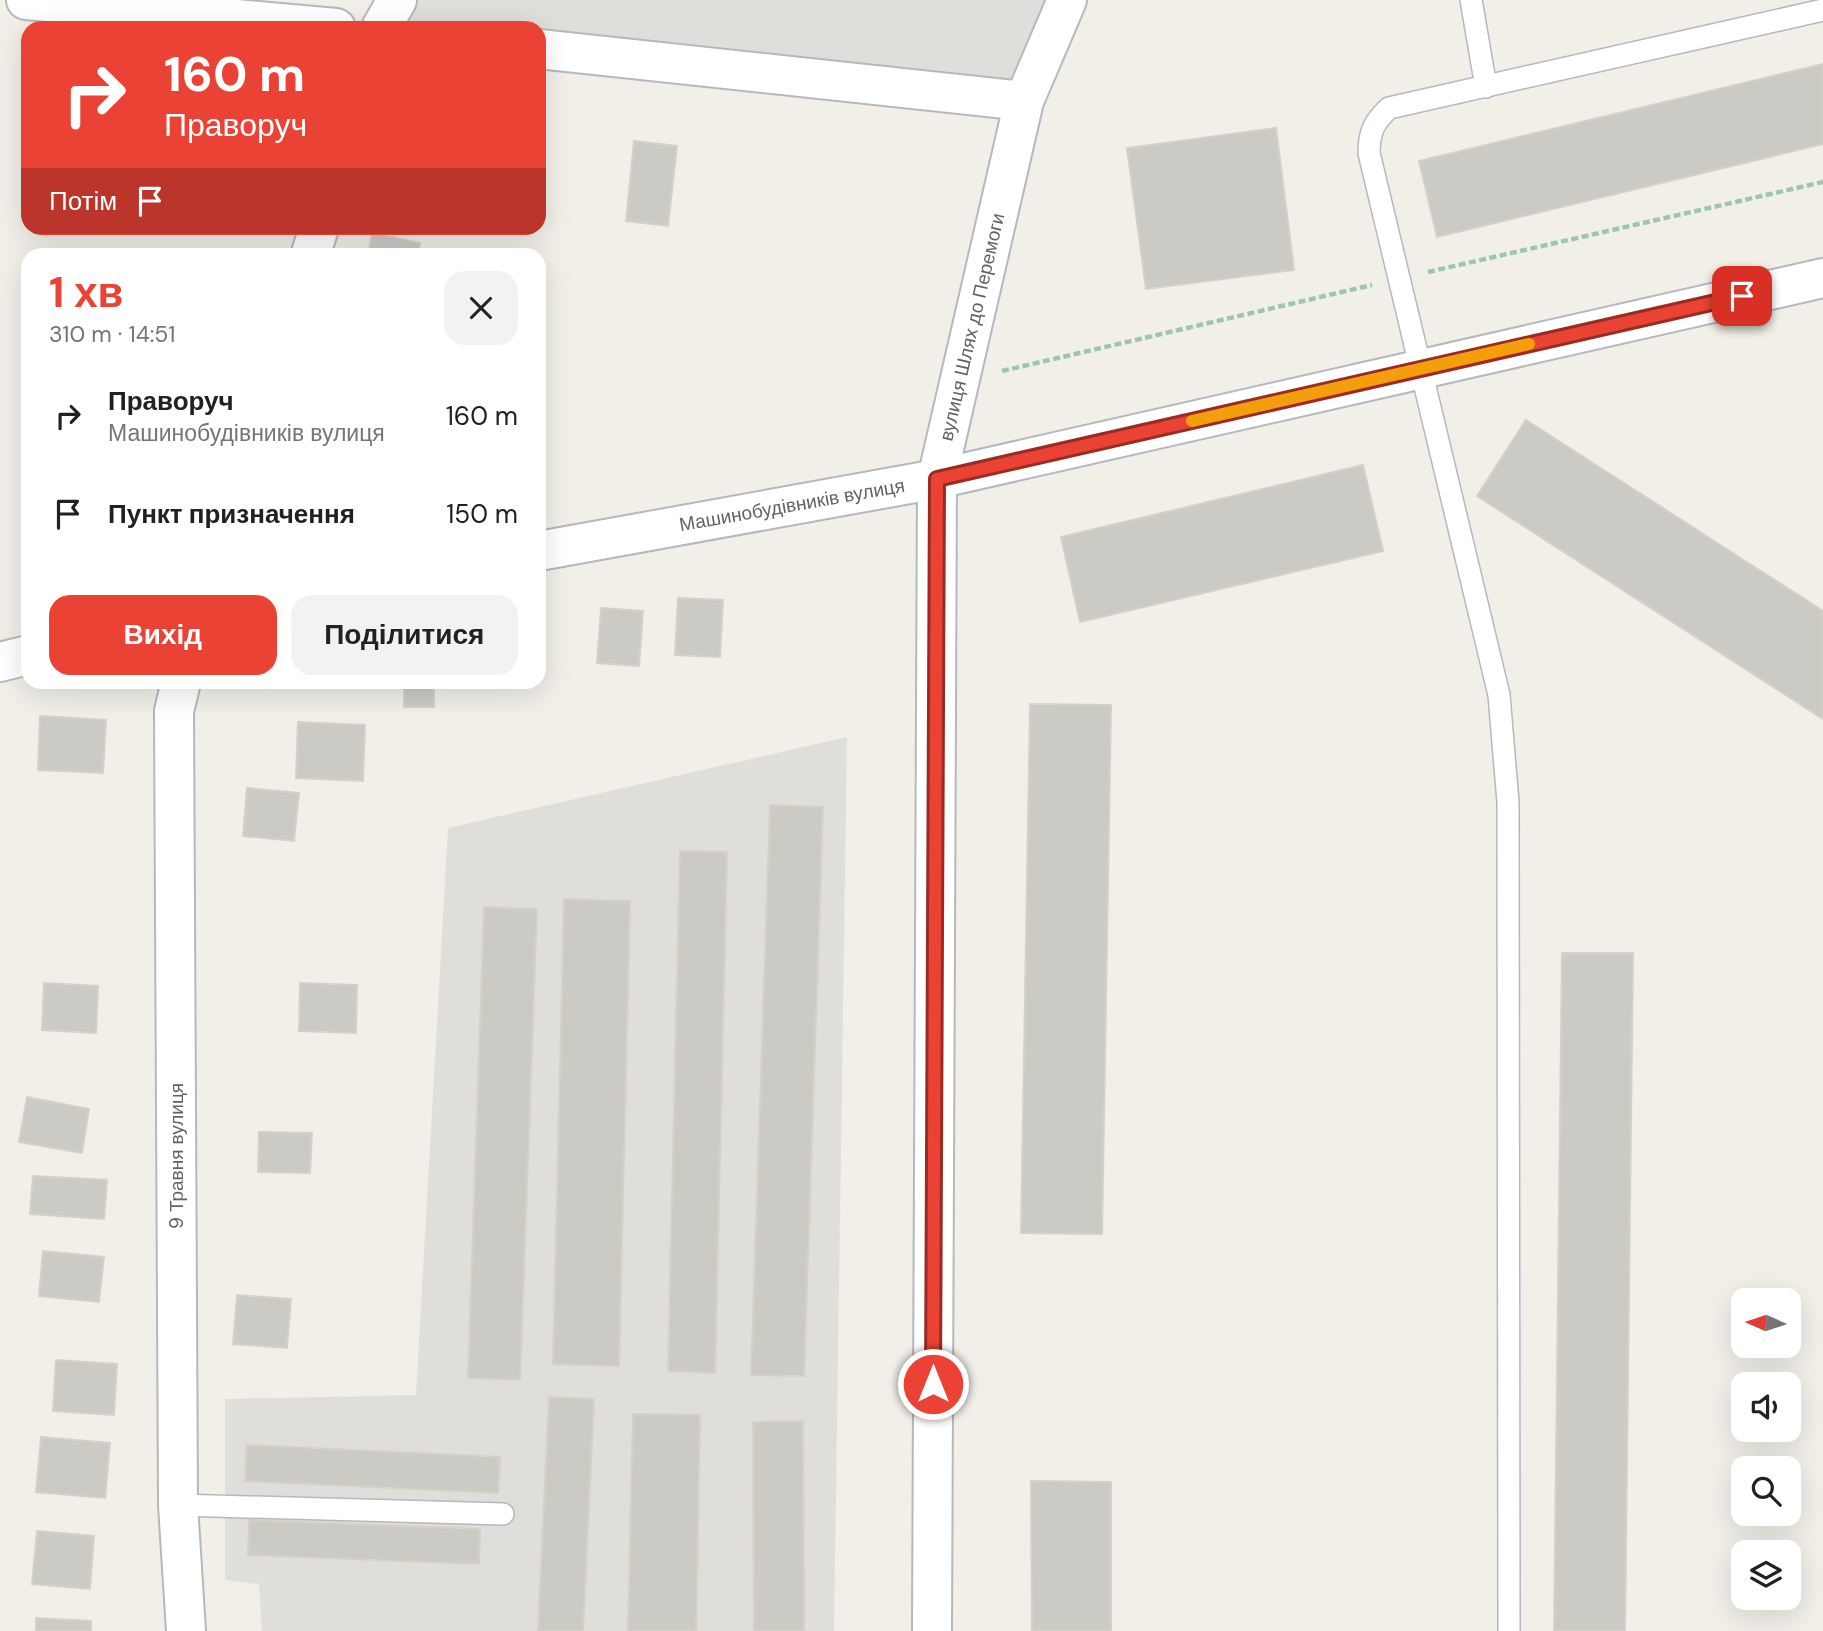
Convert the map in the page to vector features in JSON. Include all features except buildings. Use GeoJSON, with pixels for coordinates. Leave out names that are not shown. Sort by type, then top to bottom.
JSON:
{"type":"FeatureCollection","features":[{"type":"Feature","properties":{"kind":"street"},"geometry":{"type":"LineString","coordinates":[[26,0],[258,21]]}},
{"type":"Feature","properties":{"kind":"street"},"geometry":{"type":"LineString","coordinates":[[386,21],[397,0]]}},
{"type":"Feature","properties":{"kind":"street","name":"вулиця Шлях до Перемоги"},"geometry":{"type":"LineString","coordinates":[[932,1631],[937,479],[1024,101],[1067,0]]}},
{"type":"Feature","properties":{"kind":"street"},"geometry":{"type":"LineString","coordinates":[[546,50],[1024,101]]}},
{"type":"Feature","properties":{"kind":"street","name":"Машинобудівників вулиця"},"geometry":{"type":"LineString","coordinates":[[546,550],[937,479],[1823,278]]}},
{"type":"Feature","properties":{"kind":"street"},"geometry":{"type":"LineString","coordinates":[[0,662],[21,657]]}},
{"type":"Feature","properties":{"kind":"street","name":"9 Травня вулиця"},"geometry":{"type":"LineString","coordinates":[[179,689],[174,711],[178,1505],[186,1631]]}},
{"type":"Feature","properties":{"kind":"lane"},"geometry":{"type":"LineString","coordinates":[[1471,0],[1486,87]]}},
{"type":"Feature","properties":{"kind":"lane"},"geometry":{"type":"LineString","coordinates":[[1508,1631],[1508,802],[1499,695],[1369,153],[1369,137],[1375,121],[1389,108],[1823,10]]}},
{"type":"Feature","properties":{"kind":"lane"},"geometry":{"type":"LineString","coordinates":[[178,1505],[503,1514]]}},
{"type":"Feature","properties":{"kind":"shaded area"},"geometry":{"type":"Polygon","coordinates":[[[397,0],[1067,0],[1024,101],[546,50],[546,21],[386,21],[397,0]]]}},
{"type":"Feature","properties":{"kind":"shaded area"},"geometry":{"type":"Polygon","coordinates":[[[847,737],[834,1631],[262,1631],[259,1584],[225,1580],[225,1399],[416,1395],[448,828],[847,737]]]}},
{"type":"Feature","properties":{"kind":"slow traffic"},"geometry":{"type":"LineString","coordinates":[[1192,421],[1529,344]]}},
{"type":"Feature","properties":{"kind":"route"},"geometry":{"type":"LineString","coordinates":[[933,1384],[937,479],[1742,296]]}}]}
